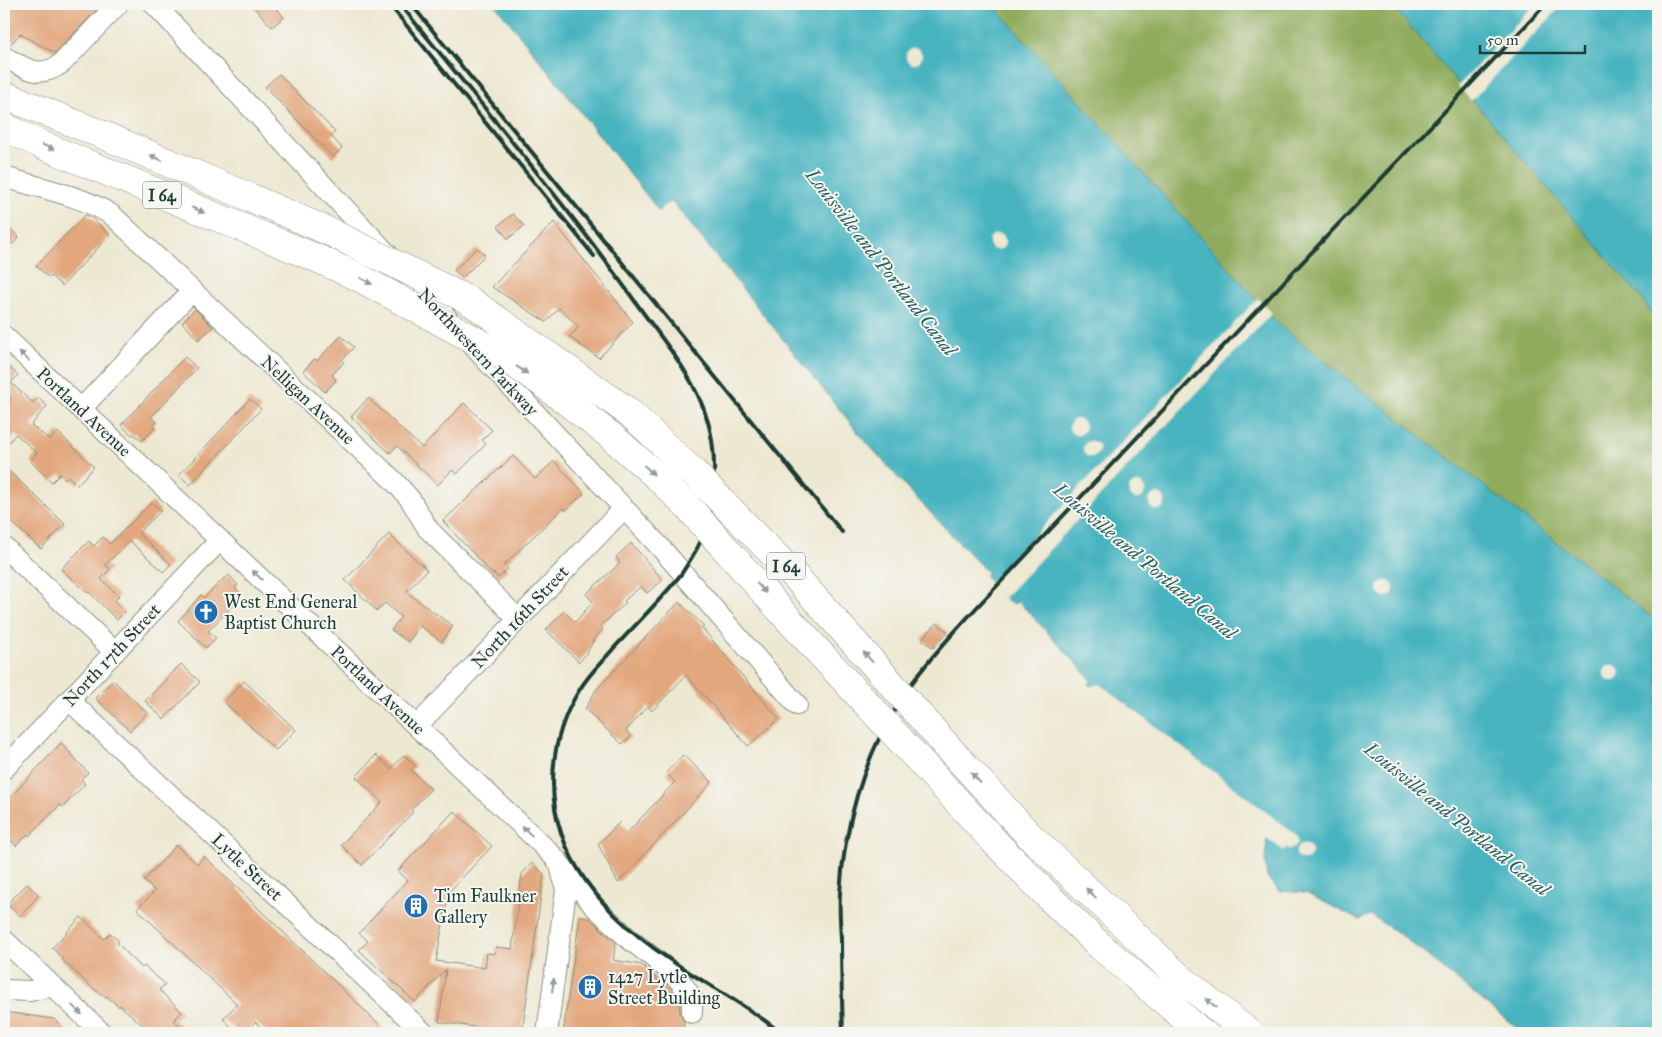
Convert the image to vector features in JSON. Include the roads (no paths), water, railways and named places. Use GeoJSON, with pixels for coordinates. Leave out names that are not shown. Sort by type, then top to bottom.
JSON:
{"type":"FeatureCollection","features":[{"type":"Feature","properties":{"kind":"highway","name":"I 64"},"geometry":{"type":"LineString","coordinates":[[4,95],[330,232],[470,300],[630,413],[693,472],[793,574],[1027,833],[1179,977],[1249,1033]]}},
{"type":"Feature","properties":{"kind":"highway","name":"I 64"},"geometry":{"type":"LineString","coordinates":[[4,127],[322,260],[358,277],[495,351],[541,382],[611,436],[688,507],[791,622],[1045,894],[1106,951],[1202,1033]]}},
{"type":"Feature","properties":{"kind":"street"},"geometry":{"type":"LineString","coordinates":[[4,57],[25,67],[44,72],[53,70],[62,63],[118,4]]}},
{"type":"Feature","properties":{"kind":"street","name":"Northwestern Parkway"},"geometry":{"type":"LineString","coordinates":[[154,4],[660,547],[797,705]]}},
{"type":"Feature","properties":{"kind":"street","name":"Nelligan Avenue"},"geometry":{"type":"LineString","coordinates":[[4,177],[80,200],[99,207],[112,216],[395,482],[410,498],[428,529],[518,619]]}},
{"type":"Feature","properties":{"kind":"street"},"geometry":{"type":"LineString","coordinates":[[81,410],[192,291]]}},
{"type":"Feature","properties":{"kind":"street","name":"Portland Avenue"},"geometry":{"type":"LineString","coordinates":[[4,336],[538,841],[593,905],[628,938],[681,982],[692,998],[692,1013]]}},
{"type":"Feature","properties":{"kind":"street","name":"North 16th Street"},"geometry":{"type":"LineString","coordinates":[[417,726],[624,508]]}},
{"type":"Feature","properties":{"kind":"street","name":"North 17th Street"},"geometry":{"type":"LineString","coordinates":[[8,756],[69,700],[220,540]]}},
{"type":"Feature","properties":{"kind":"street"},"geometry":{"type":"LineString","coordinates":[[4,547],[115,652]]}},
{"type":"Feature","properties":{"kind":"street","name":"Lytle Street"},"geometry":{"type":"LineString","coordinates":[[69,700],[424,1033]]}},
{"type":"Feature","properties":{"kind":"street"},"geometry":{"type":"LineString","coordinates":[[547,1033],[566,890],[560,867]]}},
{"type":"Feature","properties":{"kind":"street"},"geometry":{"type":"LineString","coordinates":[[4,940],[102,1033]]}},
{"type":"Feature","properties":{"kind":"street"},"geometry":{"type":"LineString","coordinates":[[4,990],[30,991],[52,986]]}},
{"type":"Feature","properties":{"kind":"water","name":"Louisville and Portland Canal"},"geometry":{"type":"Polygon","coordinates":[[[495,4],[992,4],[1281,327],[1658,622],[1658,1033],[1523,1033],[1401,935],[1370,915],[1359,920],[1306,893],[1280,891],[1267,878],[1265,859],[1267,838],[1284,850],[1294,848],[1297,842],[1295,835],[1100,684],[1089,685],[1091,682],[1090,678],[1019,602],[1011,604],[985,577],[987,572],[860,435],[674,204],[670,202],[661,207],[659,211],[495,4]]]}},
{"type":"Feature","properties":{"kind":"water"},"geometry":{"type":"Polygon","coordinates":[[[1391,4],[1658,4],[1658,325],[1643,300],[1391,4]]]}},
{"type":"Feature","properties":{"kind":"railway"},"geometry":{"type":"LineString","coordinates":[[389,4],[594,256]]}},
{"type":"Feature","properties":{"kind":"railway"},"geometry":{"type":"LineString","coordinates":[[400,4],[549,187],[606,262],[676,358],[695,389],[702,405],[711,435],[714,464],[711,506],[704,533],[697,549],[682,573],[591,673],[568,711],[560,734],[553,771],[556,813],[564,841],[577,867],[614,914],[659,952],[746,1007],[781,1033]]}},
{"type":"Feature","properties":{"kind":"railway"},"geometry":{"type":"LineString","coordinates":[[411,4],[842,532]]}},
{"type":"Feature","properties":{"kind":"railway"},"geometry":{"type":"LineString","coordinates":[[843,1033],[840,893],[846,844],[857,796],[874,750],[906,692],[935,654],[978,606],[1546,4]]}},
{"type":"Feature","properties":{"kind":"place","name":"West End General Baptist Church"},"geometry":{"type":"Point","coordinates":[206,612]}},
{"type":"Feature","properties":{"kind":"place","name":"Tim Faulkner Gallery"},"geometry":{"type":"Point","coordinates":[416,906]}},
{"type":"Feature","properties":{"kind":"place","name":"1427 Lytle Street Building"},"geometry":{"type":"Point","coordinates":[590,987]}}]}
